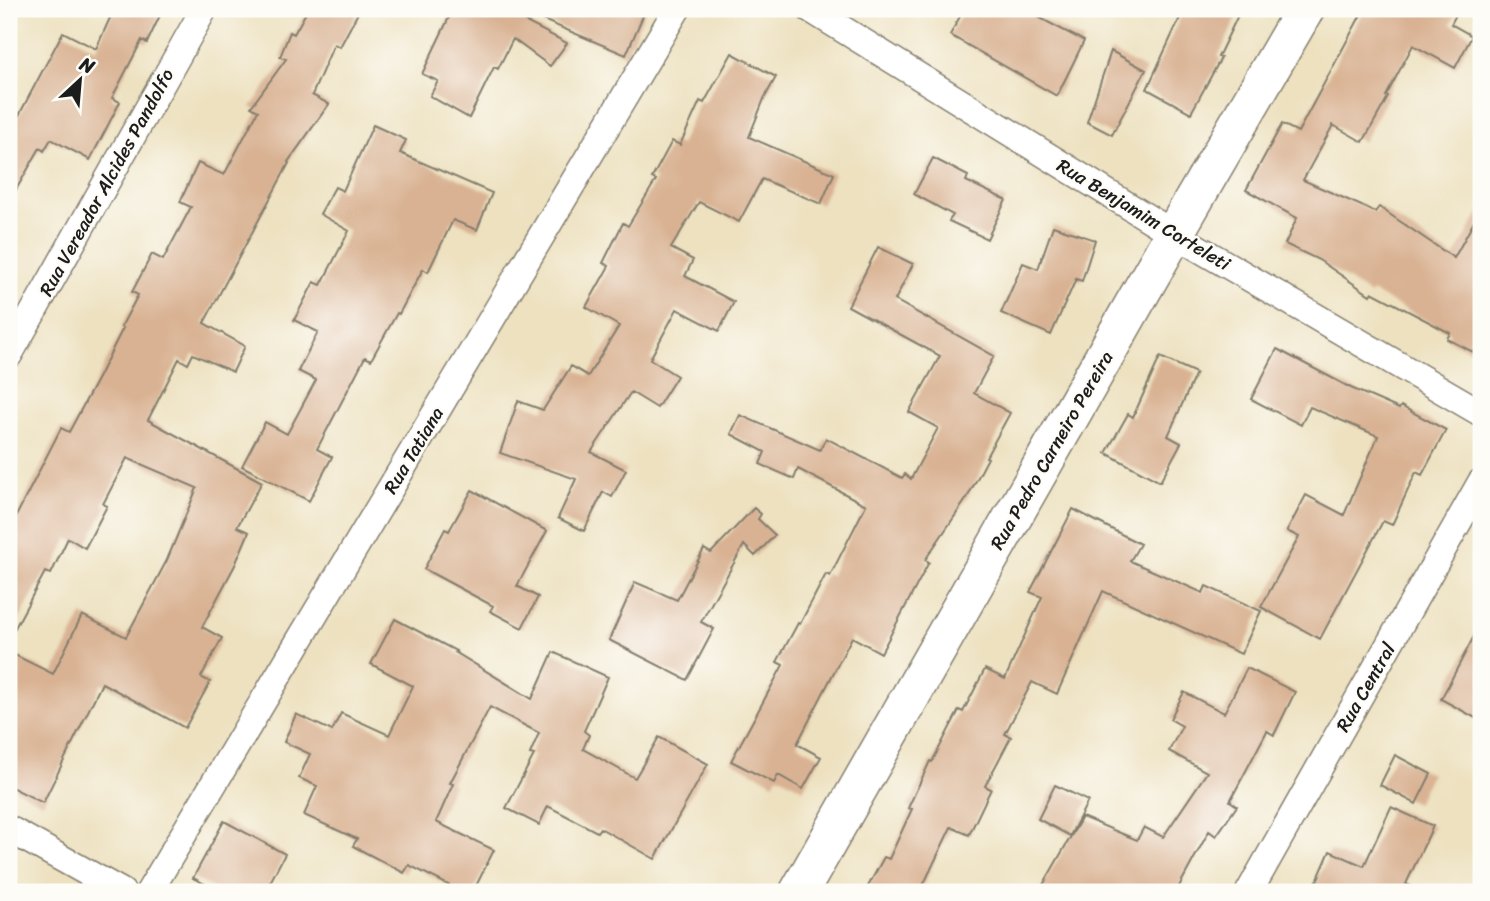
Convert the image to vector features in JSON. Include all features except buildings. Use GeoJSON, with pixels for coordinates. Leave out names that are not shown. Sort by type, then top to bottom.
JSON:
{"type":"FeatureCollection","features":[{"type":"Feature","properties":{"kind":"street","name":"Rua Vereador Alcides Pandolfo"},"geometry":{"type":"LineString","coordinates":[[9,355],[204,9]]}},
{"type":"Feature","properties":{"kind":"street","name":"Rua Tatiana"},"geometry":{"type":"LineString","coordinates":[[149,892],[677,9]]}},
{"type":"Feature","properties":{"kind":"street","name":"Rua Benjamim Corteleti"},"geometry":{"type":"LineString","coordinates":[[810,9],[1174,234],[1481,413]]}},
{"type":"Feature","properties":{"kind":"street","name":"Rua Pedro Carneiro Pereira"},"geometry":{"type":"LineString","coordinates":[[799,892],[1305,9]]}},
{"type":"Feature","properties":{"kind":"street","name":"Rua Central"},"geometry":{"type":"LineString","coordinates":[[1249,892],[1481,482]]}},
{"type":"Feature","properties":{"kind":"street"},"geometry":{"type":"LineString","coordinates":[[9,829],[122,892]]}}]}
